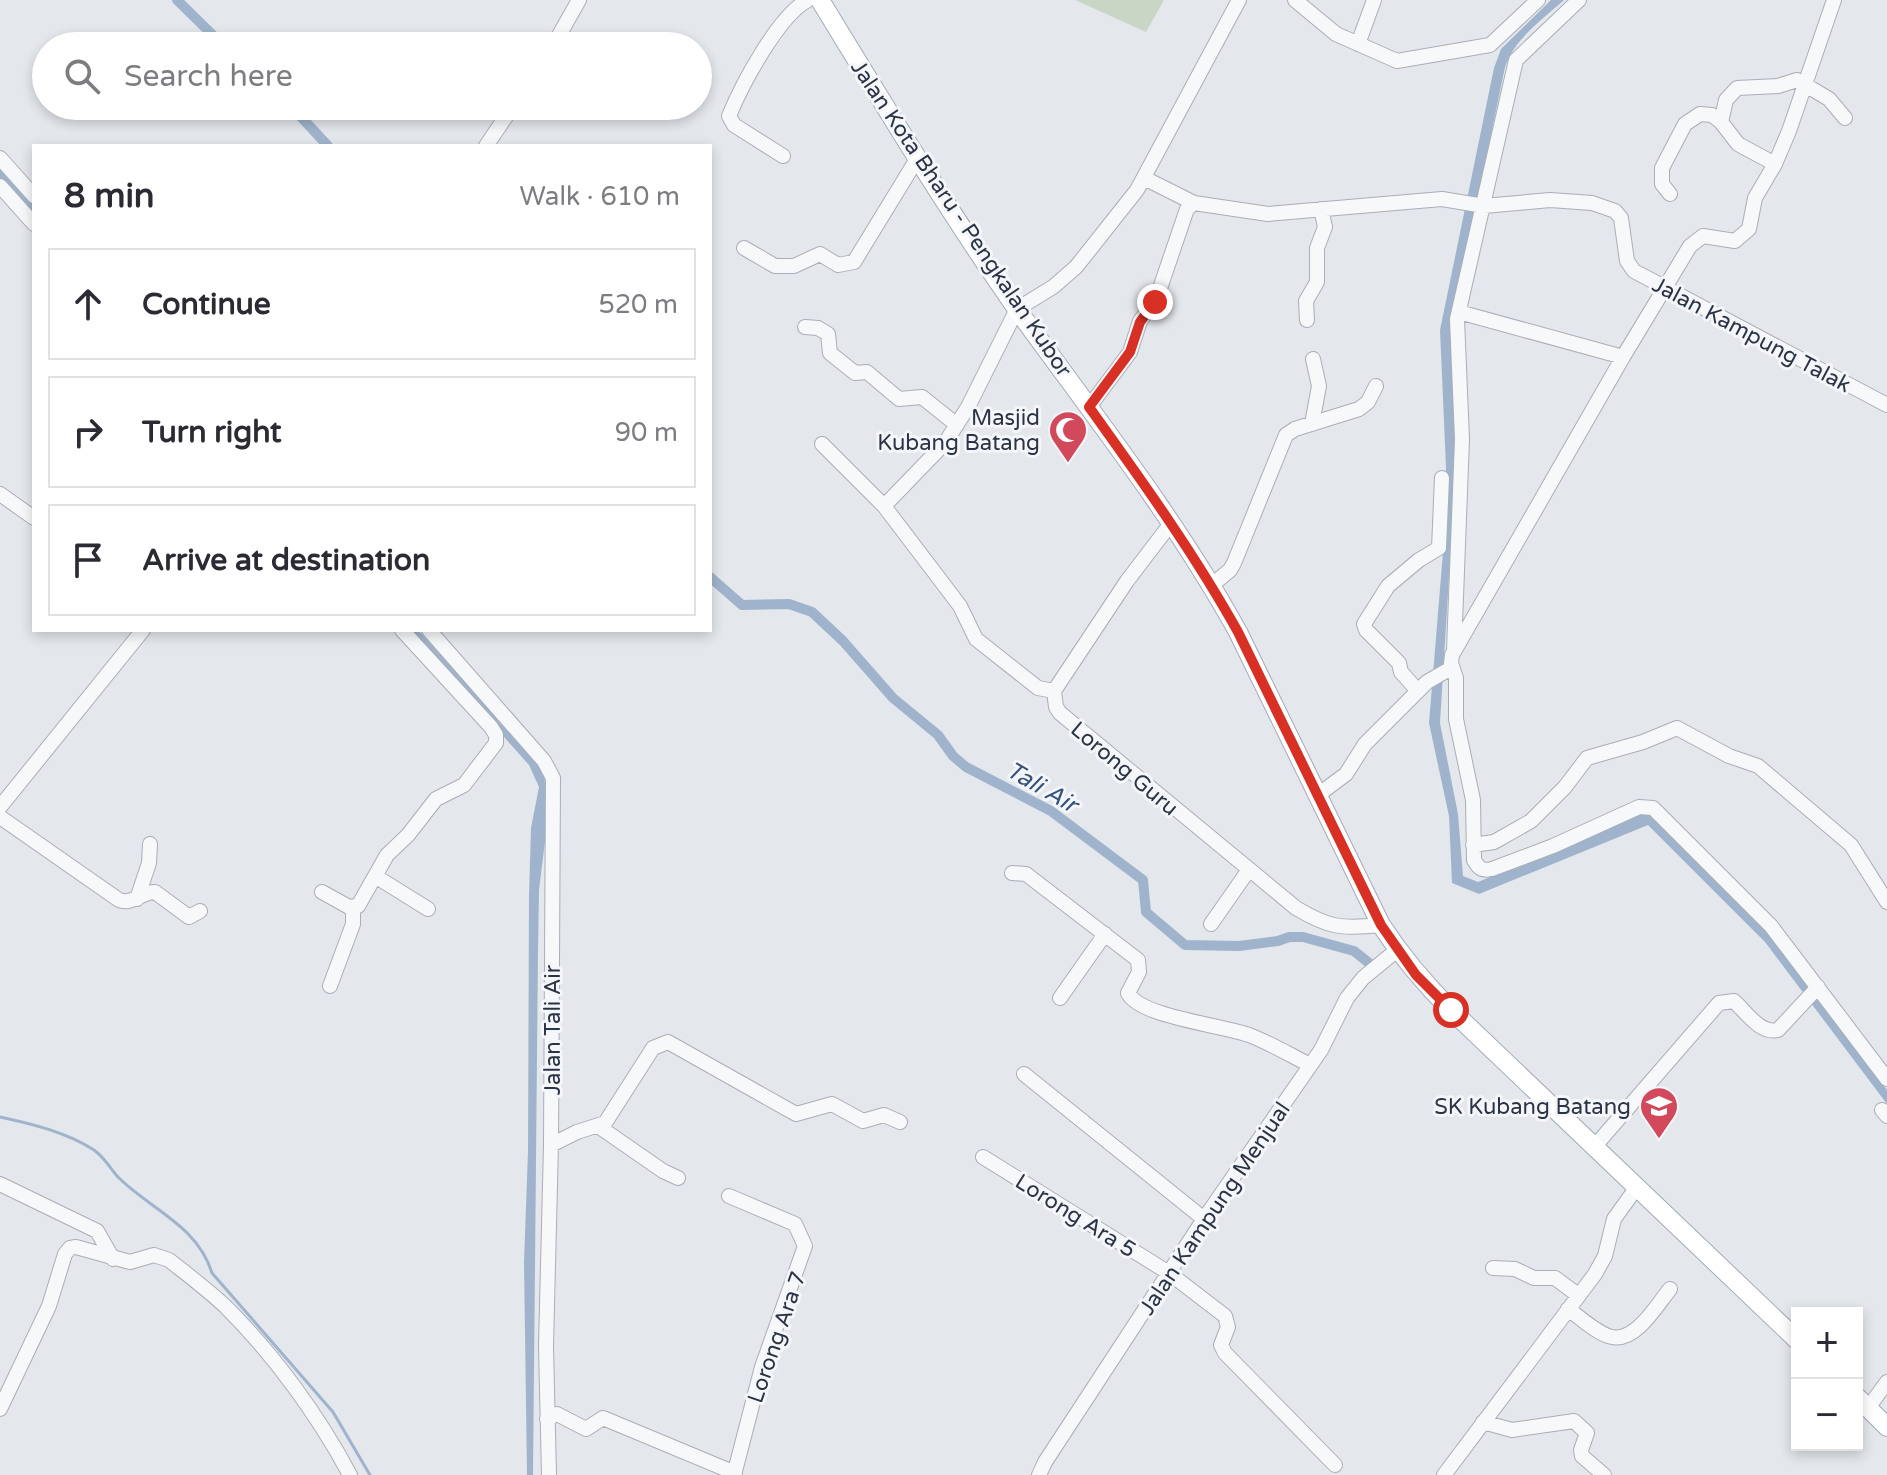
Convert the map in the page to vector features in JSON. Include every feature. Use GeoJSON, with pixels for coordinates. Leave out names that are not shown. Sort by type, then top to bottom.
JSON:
{"type":"FeatureCollection","features":[{"type":"Feature","properties":{"kind":"main road","name":"Jalan Kota Bharu - Pengkalan Kubor"},"geometry":{"type":"LineString","coordinates":[[820,0],[917,159],[1017,309],[1172,522],[1212,585],[1381,925],[1397,950],[1416,975],[1791,1334]]}},
{"type":"Feature","properties":{"kind":"main road"},"geometry":{"type":"LineString","coordinates":[[1863,1403],[1887,1427]]}},
{"type":"Feature","properties":{"kind":"street"},"geometry":{"type":"LineString","coordinates":[[561,32],[579,0]]}},
{"type":"Feature","properties":{"kind":"street"},"geometry":{"type":"LineString","coordinates":[[783,156],[734,125],[729,116],[759,57],[797,6],[808,0]]}},
{"type":"Feature","properties":{"kind":"street"},"geometry":{"type":"LineString","coordinates":[[884,506],[935,456],[957,425],[1017,309],[1053,287],[1076,267],[1137,190],[1239,0]]}},
{"type":"Feature","properties":{"kind":"street"},"geometry":{"type":"LineString","coordinates":[[1295,0],[1336,34],[1397,61],[1484,47],[1495,41],[1538,0]]}},
{"type":"Feature","properties":{"kind":"street"},"geometry":{"type":"LineString","coordinates":[[1358,44],[1374,0]]}},
{"type":"Feature","properties":{"kind":"street"},"geometry":{"type":"LineString","coordinates":[[1454,653],[1462,439],[1457,322],[1476,205],[1516,60],[1579,0]]}},
{"type":"Feature","properties":{"kind":"street"},"geometry":{"type":"LineString","coordinates":[[1834,0],[1775,164],[1755,198],[1753,215],[1745,235],[1728,242],[1709,236],[1698,238],[1690,246],[1454,653],[1450,671],[1456,683],[1456,719],[1473,800],[1473,845],[1477,867],[1492,869],[1553,846],[1639,807],[1653,808],[1749,903],[1813,992],[1887,1079]]}},
{"type":"Feature","properties":{"kind":"street"},"geometry":{"type":"LineString","coordinates":[[1721,122],[1726,100],[1737,88],[1778,86],[1794,80],[1805,83],[1829,99],[1845,118]]}},
{"type":"Feature","properties":{"kind":"street"},"geometry":{"type":"LineString","coordinates":[[1670,194],[1663,187],[1661,174],[1685,124],[1700,114],[1712,115],[1738,144],[1775,164]]}},
{"type":"Feature","properties":{"kind":"street"},"geometry":{"type":"LineString","coordinates":[[487,144],[504,120]]}},
{"type":"Feature","properties":{"kind":"street"},"geometry":{"type":"LineString","coordinates":[[0,158],[32,194]]}},
{"type":"Feature","properties":{"kind":"street"},"geometry":{"type":"LineString","coordinates":[[744,248],[773,265],[794,266],[820,254],[838,265],[854,262],[917,159]]}},
{"type":"Feature","properties":{"kind":"street","name":"Jalan Kampung Talak"},"geometry":{"type":"LineString","coordinates":[[1144,178],[1194,203],[1268,214],[1442,199],[1476,205],[1571,200],[1592,203],[1618,214],[1623,222],[1629,264],[1637,273],[1887,405]]}},
{"type":"Feature","properties":{"kind":"street"},"geometry":{"type":"LineString","coordinates":[[0,186],[32,222]]}},
{"type":"Feature","properties":{"kind":"street"},"geometry":{"type":"LineString","coordinates":[[1089,407],[1130,352],[1140,322],[1157,298],[1187,209],[1194,203]]}},
{"type":"Feature","properties":{"kind":"street"},"geometry":{"type":"LineString","coordinates":[[1307,320],[1306,301],[1317,282],[1317,248],[1325,227],[1321,209]]}},
{"type":"Feature","properties":{"kind":"street"},"geometry":{"type":"LineString","coordinates":[[1459,312],[1623,357]]}},
{"type":"Feature","properties":{"kind":"street"},"geometry":{"type":"LineString","coordinates":[[805,327],[818,328],[828,334],[830,353],[855,373],[867,372],[899,399],[922,397],[957,425]]}},
{"type":"Feature","properties":{"kind":"street"},"geometry":{"type":"LineString","coordinates":[[1312,424],[1319,386],[1313,359]]}},
{"type":"Feature","properties":{"kind":"street"},"geometry":{"type":"LineString","coordinates":[[1212,585],[1234,563],[1283,438],[1292,430],[1362,407],[1376,386]]}},
{"type":"Feature","properties":{"kind":"street"},"geometry":{"type":"LineString","coordinates":[[822,444],[884,506],[960,606],[976,639],[1038,688],[1054,691],[1127,581],[1172,522]]}},
{"type":"Feature","properties":{"kind":"street"},"geometry":{"type":"LineString","coordinates":[[1418,691],[1401,672],[1399,663],[1366,630],[1364,624],[1388,586],[1439,548],[1442,478]]}},
{"type":"Feature","properties":{"kind":"street"},"geometry":{"type":"LineString","coordinates":[[0,494],[32,517]]}},
{"type":"Feature","properties":{"kind":"street"},"geometry":{"type":"LineString","coordinates":[[2,801],[141,632]]}},
{"type":"Feature","properties":{"kind":"street"},"geometry":{"type":"LineString","coordinates":[[353,907],[361,903],[387,855],[408,835],[436,799],[464,785],[496,743],[491,727],[404,632]]}},
{"type":"Feature","properties":{"kind":"street","name":"Jalan Tali Air"},"geometry":{"type":"LineString","coordinates":[[431,632],[544,761],[553,778],[549,1475]]}},
{"type":"Feature","properties":{"kind":"street"},"geometry":{"type":"LineString","coordinates":[[1318,795],[1346,774],[1365,744],[1430,679],[1450,671]]}},
{"type":"Feature","properties":{"kind":"street","name":"Lorong Guru"},"geometry":{"type":"LineString","coordinates":[[1054,691],[1060,713],[1296,908],[1320,923],[1349,928],[1381,925]]}},
{"type":"Feature","properties":{"kind":"street"},"geometry":{"type":"LineString","coordinates":[[1473,845],[1492,842],[1531,821],[1565,787],[1587,758],[1643,742],[1677,728],[1729,756],[1758,766],[1851,845],[1887,902]]}},
{"type":"Feature","properties":{"kind":"street"},"geometry":{"type":"LineString","coordinates":[[0,817],[119,900],[130,902],[155,892],[189,917],[200,911]]}},
{"type":"Feature","properties":{"kind":"street"},"geometry":{"type":"LineString","coordinates":[[137,899],[150,861],[150,844]]}},
{"type":"Feature","properties":{"kind":"street"},"geometry":{"type":"LineString","coordinates":[[1211,924],[1248,871]]}},
{"type":"Feature","properties":{"kind":"street"},"geometry":{"type":"LineString","coordinates":[[1012,873],[1025,873],[1139,963],[1139,972],[1129,989],[1130,998],[1158,1012],[1251,1036],[1310,1065]]}},
{"type":"Feature","properties":{"kind":"street"},"geometry":{"type":"LineString","coordinates":[[375,876],[428,909]]}},
{"type":"Feature","properties":{"kind":"street"},"geometry":{"type":"LineString","coordinates":[[322,892],[353,907]]}},
{"type":"Feature","properties":{"kind":"street"},"geometry":{"type":"LineString","coordinates":[[330,986],[353,924],[353,907]]}},
{"type":"Feature","properties":{"kind":"street"},"geometry":{"type":"LineString","coordinates":[[1060,998],[1105,934]]}},
{"type":"Feature","properties":{"kind":"street","name":"Jalan Kampung Menjual"},"geometry":{"type":"LineString","coordinates":[[1039,1475],[1204,1219],[1321,1050],[1347,998],[1363,978],[1397,950]]}},
{"type":"Feature","properties":{"kind":"street"},"geometry":{"type":"LineString","coordinates":[[1595,1146],[1719,1003],[1734,1001],[1769,1031],[1778,1030],[1813,992]]}},
{"type":"Feature","properties":{"kind":"street"},"geometry":{"type":"LineString","coordinates":[[551,1145],[612,1117],[653,1048],[668,1042],[796,1114],[828,1103],[863,1121],[884,1115],[900,1122]]}},
{"type":"Feature","properties":{"kind":"street"},"geometry":{"type":"LineString","coordinates":[[1024,1074],[1204,1219]]}},
{"type":"Feature","properties":{"kind":"street"},"geometry":{"type":"LineString","coordinates":[[598,1126],[678,1178]]}},
{"type":"Feature","properties":{"kind":"street","name":"Lorong Ara 5"},"geometry":{"type":"LineString","coordinates":[[983,1157],[1169,1273],[1225,1316],[1228,1327],[1221,1345],[1225,1353],[1335,1465]]}},
{"type":"Feature","properties":{"kind":"street"},"geometry":{"type":"LineString","coordinates":[[0,1184],[97,1231],[113,1259]]}},
{"type":"Feature","properties":{"kind":"street"},"geometry":{"type":"LineString","coordinates":[[1444,1475],[1605,1256],[1614,1219],[1637,1187]]}},
{"type":"Feature","properties":{"kind":"street","name":"Lorong Ara 7"},"geometry":{"type":"LineString","coordinates":[[729,1196],[795,1224],[805,1246],[762,1367],[734,1474]]}},
{"type":"Feature","properties":{"kind":"street"},"geometry":{"type":"LineString","coordinates":[[0,1409],[49,1306],[65,1254],[70,1248],[135,1262],[158,1255],[169,1260],[247,1329],[297,1393],[350,1475]]}},
{"type":"Feature","properties":{"kind":"street"},"geometry":{"type":"LineString","coordinates":[[1493,1268],[1515,1269],[1534,1278],[1558,1279],[1578,1295]]}},
{"type":"Feature","properties":{"kind":"street"},"geometry":{"type":"LineString","coordinates":[[1568,1309],[1608,1336],[1620,1337],[1632,1332],[1670,1289]]}},
{"type":"Feature","properties":{"kind":"street"},"geometry":{"type":"LineString","coordinates":[[1863,1403],[1887,1382]]}},
{"type":"Feature","properties":{"kind":"street"},"geometry":{"type":"LineString","coordinates":[[547,1419],[559,1415],[586,1429],[603,1418],[734,1474]]}},
{"type":"Feature","properties":{"kind":"street"},"geometry":{"type":"LineString","coordinates":[[1483,1422],[1515,1430],[1574,1421],[1587,1433],[1582,1456],[1604,1475]]}},
{"type":"Feature","properties":{"kind":"green space"},"geometry":{"type":"Polygon","coordinates":[[[1075,0],[1164,0],[1146,32],[1075,0]]]}},
{"type":"Feature","properties":{"kind":"water"},"geometry":{"type":"Polygon","coordinates":[[[1551,0],[1564,0],[1522,38],[1505,67],[1452,322],[1455,480],[1440,723],[1458,814],[1463,876],[1478,882],[1649,811],[1764,926],[1887,1090],[1887,1104],[1765,942],[1648,825],[1479,894],[1452,883],[1449,816],[1429,723],[1443,552],[1446,468],[1440,330],[1494,68],[1501,49],[1551,0]]]}},
{"type":"Feature","properties":{"kind":"water"},"geometry":{"type":"Polygon","coordinates":[[[0,166],[32,201],[32,215],[0,180],[0,166]]]}},
{"type":"Feature","properties":{"kind":"water"},"geometry":{"type":"Polygon","coordinates":[[[411,632],[420,632],[514,734],[544,773],[548,817],[539,890],[533,1475],[527,1475],[524,1262],[531,828],[539,787],[529,765],[411,632]]]}},
{"type":"Feature","properties":{"kind":"waterway","name":"Tali Air"},"geometry":{"type":"LineString","coordinates":[[177,0],[210,32]]}},
{"type":"Feature","properties":{"kind":"waterway","name":"Tali Air"},"geometry":{"type":"LineString","coordinates":[[304,120],[326,144]]}},
{"type":"Feature","properties":{"kind":"waterway","name":"Tali Air"},"geometry":{"type":"LineString","coordinates":[[712,579],[742,605],[789,604],[812,612],[843,641],[893,698],[938,735],[953,756],[966,767],[1051,811],[1143,880],[1146,912],[1185,945],[1239,946],[1303,937],[1354,951],[1369,963]]}},
{"type":"Feature","properties":{"kind":"waterway"},"geometry":{"type":"LineString","coordinates":[[0,1117],[60,1133],[94,1150],[131,1189],[184,1230],[196,1242],[212,1273],[333,1412],[370,1475]]}},
{"type":"Feature","properties":{"kind":"place","name":"Masjid Kubang Batang"},"geometry":{"type":"Point","coordinates":[1068,464]}},
{"type":"Feature","properties":{"kind":"place","name":"SK Kubang Batang"},"geometry":{"type":"Point","coordinates":[1659,1140]}},
{"type":"Feature","properties":{"kind":"route"},"geometry":{"type":"LineString","coordinates":[[1155,302],[1142,317],[1130,352],[1089,407],[1172,522],[1212,585],[1381,925],[1416,975],[1451,1010]]}}]}
